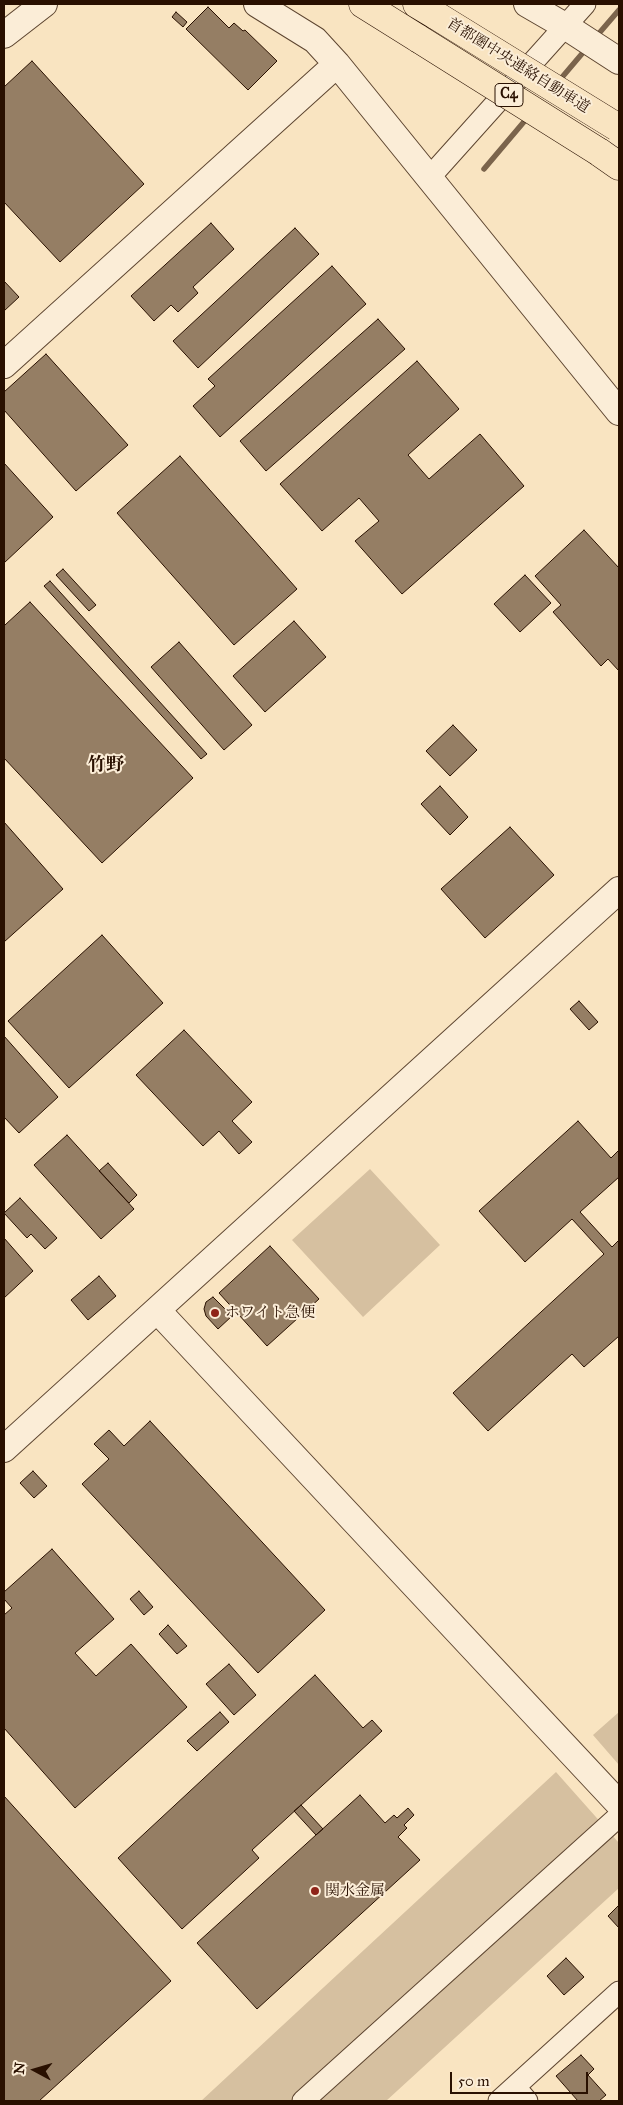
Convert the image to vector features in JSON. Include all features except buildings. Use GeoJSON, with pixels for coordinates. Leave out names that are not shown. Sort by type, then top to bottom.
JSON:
{"type":"FeatureCollection","features":[{"type":"Feature","properties":{"kind":"highway","name":"首都圏中央連絡自動車道"},"geometry":{"type":"LineString","coordinates":[[363,4],[609,159]]}},
{"type":"Feature","properties":{"kind":"highway","name":"首都圏中央連絡自動車道"},"geometry":{"type":"LineString","coordinates":[[427,10],[618,128]]}},
{"type":"Feature","properties":{"kind":"street"},"geometry":{"type":"LineString","coordinates":[[4,35],[44,4]]}},
{"type":"Feature","properties":{"kind":"street"},"geometry":{"type":"LineString","coordinates":[[257,4],[315,40],[337,64],[619,412]]}},
{"type":"Feature","properties":{"kind":"street"},"geometry":{"type":"LineString","coordinates":[[527,4],[619,61]]}},
{"type":"Feature","properties":{"kind":"street"},"geometry":{"type":"LineString","coordinates":[[429,178],[584,4]]}},
{"type":"Feature","properties":{"kind":"street"},"geometry":{"type":"LineString","coordinates":[[4,365],[337,64]]}},
{"type":"Feature","properties":{"kind":"street"},"geometry":{"type":"LineString","coordinates":[[4,1449],[619,890]]}},
{"type":"Feature","properties":{"kind":"street"},"geometry":{"type":"LineString","coordinates":[[157,1310],[619,1804]]}},
{"type":"Feature","properties":{"kind":"street"},"geometry":{"type":"LineString","coordinates":[[303,2101],[619,1816]]}},
{"type":"Feature","properties":{"kind":"street"},"geometry":{"type":"LineString","coordinates":[[514,2097],[616,2002]]}},
{"type":"Feature","properties":{"kind":"shaded area"},"geometry":{"type":"Polygon","coordinates":[[[370,1169],[440,1245],[363,1317],[292,1240],[370,1169]]]}},
{"type":"Feature","properties":{"kind":"shaded area"},"geometry":{"type":"Polygon","coordinates":[[[619,1712],[619,1765],[593,1735],[619,1712]]]}},
{"type":"Feature","properties":{"kind":"shaded area"},"geometry":{"type":"Polygon","coordinates":[[[556,1772],[619,1843],[619,1888],[386,2101],[201,2101],[556,1772]]]}},
{"type":"Feature","properties":{"kind":"waterway"},"geometry":{"type":"LineString","coordinates":[[595,38],[619,10]]}},
{"type":"Feature","properties":{"kind":"waterway"},"geometry":{"type":"LineString","coordinates":[[558,82],[586,49]]}},
{"type":"Feature","properties":{"kind":"waterway"},"geometry":{"type":"LineString","coordinates":[[484,169],[528,117]]}},
{"type":"Feature","properties":{"kind":"place","name":"ホワイト急便"},"geometry":{"type":"Point","coordinates":[215,1313]}},
{"type":"Feature","properties":{"kind":"place","name":"関水金属"},"geometry":{"type":"Point","coordinates":[315,1891]}},
{"type":"Feature","properties":{"kind":"district","name":"竹野"},"geometry":{"type":"Point","coordinates":[106,766]}}]}
